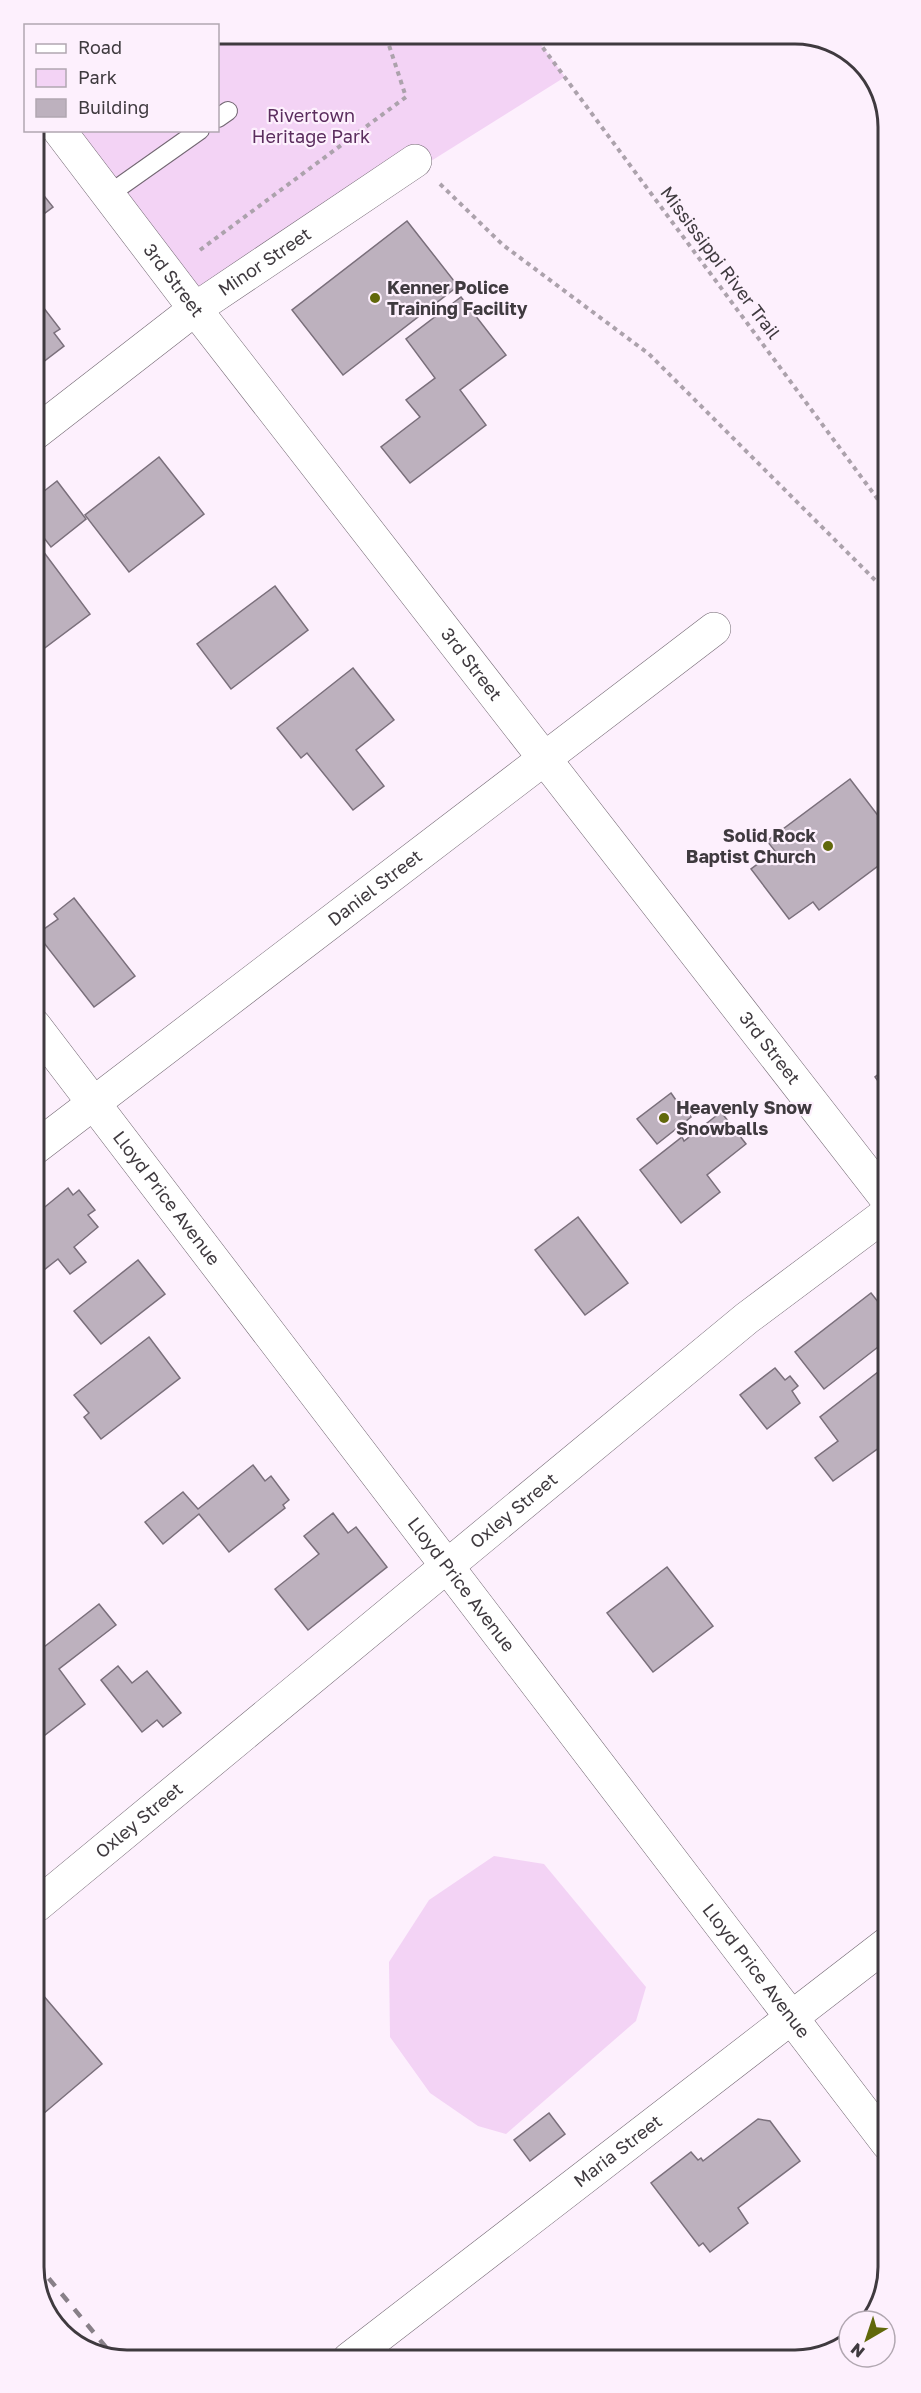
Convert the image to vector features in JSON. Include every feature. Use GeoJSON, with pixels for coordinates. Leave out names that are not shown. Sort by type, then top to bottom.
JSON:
{"type":"FeatureCollection","features":[{"type":"Feature","properties":{"kind":"street","name":"3rd Street"},"geometry":{"type":"LineString","coordinates":[[61,132],[195,309],[878,1188]]}},
{"type":"Feature","properties":{"kind":"street","name":"Minor Street"},"geometry":{"type":"LineString","coordinates":[[44,426],[195,309],[415,161]]}},
{"type":"Feature","properties":{"kind":"street","name":"Daniel Street"},"geometry":{"type":"LineString","coordinates":[[44,1141],[714,629]]}},
{"type":"Feature","properties":{"kind":"street","name":"Lloyd Price Avenue"},"geometry":{"type":"LineString","coordinates":[[44,1038],[878,2131]]}},
{"type":"Feature","properties":{"kind":"street","name":"Oxley Street"},"geometry":{"type":"LineString","coordinates":[[44,1899],[747,1318],[878,1220]]}},
{"type":"Feature","properties":{"kind":"street","name":"Maria Street"},"geometry":{"type":"LineString","coordinates":[[361,2349],[878,1951]]}},
{"type":"Feature","properties":{"kind":"lane"},"geometry":{"type":"LineString","coordinates":[[108,195],[197,132]]}},
{"type":"Feature","properties":{"kind":"path"},"geometry":{"type":"LineString","coordinates":[[200,250],[406,97],[388,43]]}},
{"type":"Feature","properties":{"kind":"path","name":"Mississippi River Trail"},"geometry":{"type":"LineString","coordinates":[[540,44],[878,500]]}},
{"type":"Feature","properties":{"kind":"path"},"geometry":{"type":"LineString","coordinates":[[415,161],[503,245],[649,354],[878,583]]}},
{"type":"Feature","properties":{"kind":"green space","name":"Rivertown Heritage Park"},"geometry":{"type":"Polygon","coordinates":[[[219,43],[540,44],[565,77],[195,309],[69,132],[219,132],[219,43]]]}},
{"type":"Feature","properties":{"kind":"green space"},"geometry":{"type":"Polygon","coordinates":[[[494,1856],[544,1864],[646,1987],[636,2021],[506,2134],[478,2126],[430,2093],[390,2037],[389,1962],[429,1900],[494,1856]]]}},
{"type":"Feature","properties":{"kind":"building"},"geometry":{"type":"Polygon","coordinates":[[[44,196],[53,207],[44,214],[44,196]]]}},
{"type":"Feature","properties":{"kind":"building","name":"Kenner Police Training Facility"},"geometry":{"type":"Polygon","coordinates":[[[407,221],[458,286],[343,375],[292,310],[407,221]]]}},
{"type":"Feature","properties":{"kind":"building"},"geometry":{"type":"Polygon","coordinates":[[[461,297],[506,355],[460,390],[486,425],[410,483],[381,447],[420,417],[406,400],[435,378],[406,339],[461,297]]]}},
{"type":"Feature","properties":{"kind":"building"},"geometry":{"type":"Polygon","coordinates":[[[44,308],[60,329],[54,333],[64,346],[44,361],[44,308]]]}},
{"type":"Feature","properties":{"kind":"building"},"geometry":{"type":"Polygon","coordinates":[[[159,457],[204,514],[129,572],[85,515],[159,457]]]}},
{"type":"Feature","properties":{"kind":"building"},"geometry":{"type":"Polygon","coordinates":[[[57,481],[86,519],[51,547],[44,538],[44,491],[57,481]]]}},
{"type":"Feature","properties":{"kind":"building"},"geometry":{"type":"Polygon","coordinates":[[[44,552],[90,614],[44,648],[44,552]]]}},
{"type":"Feature","properties":{"kind":"building"},"geometry":{"type":"Polygon","coordinates":[[[275,586],[308,630],[231,689],[197,644],[275,586]]]}},
{"type":"Feature","properties":{"kind":"building"},"geometry":{"type":"Polygon","coordinates":[[[353,668],[394,720],[356,750],[384,786],[353,810],[307,753],[301,758],[277,728],[353,668]]]}},
{"type":"Feature","properties":{"kind":"building","name":"Solid Rock Baptist Church"},"geometry":{"type":"Polygon","coordinates":[[[850,779],[878,816],[878,866],[819,910],[813,902],[789,919],[751,869],[775,851],[767,841],[850,779]]]}},
{"type":"Feature","properties":{"kind":"building"},"geometry":{"type":"Polygon","coordinates":[[[74,898],[135,976],[94,1007],[44,943],[44,929],[58,919],[54,914],[74,898]]]}},
{"type":"Feature","properties":{"kind":"building","name":"Heavenly Snow Snowballs"},"geometry":{"type":"Polygon","coordinates":[[[671,1093],[678,1103],[683,1101],[691,1117],[657,1144],[637,1119],[671,1093]]]}},
{"type":"Feature","properties":{"kind":"building"},"geometry":{"type":"Polygon","coordinates":[[[721,1112],[746,1144],[707,1175],[720,1192],[681,1223],[640,1170],[682,1137],[684,1141],[721,1112]]]}},
{"type":"Feature","properties":{"kind":"building"},"geometry":{"type":"Polygon","coordinates":[[[68,1188],[73,1195],[79,1190],[95,1210],[88,1215],[98,1227],[74,1247],[86,1262],[70,1274],[58,1259],[44,1270],[44,1208],[68,1188]]]}},
{"type":"Feature","properties":{"kind":"building"},"geometry":{"type":"Polygon","coordinates":[[[578,1217],[628,1283],[585,1315],[535,1250],[578,1217]]]}},
{"type":"Feature","properties":{"kind":"building"},"geometry":{"type":"Polygon","coordinates":[[[138,1260],[165,1294],[101,1344],[74,1311],[138,1260]]]}},
{"type":"Feature","properties":{"kind":"building"},"geometry":{"type":"Polygon","coordinates":[[[871,1293],[878,1302],[878,1347],[824,1389],[795,1352],[871,1293]]]}},
{"type":"Feature","properties":{"kind":"building"},"geometry":{"type":"Polygon","coordinates":[[[149,1337],[180,1378],[101,1439],[84,1417],[89,1413],[74,1395],[149,1337]]]}},
{"type":"Feature","properties":{"kind":"building"},"geometry":{"type":"Polygon","coordinates":[[[775,1368],[785,1380],[790,1376],[798,1386],[792,1391],[800,1403],[767,1429],[740,1395],[775,1368]]]}},
{"type":"Feature","properties":{"kind":"building"},"geometry":{"type":"Polygon","coordinates":[[[878,1372],[878,1448],[833,1481],[815,1458],[838,1441],[820,1417],[878,1372]]]}},
{"type":"Feature","properties":{"kind":"building"},"geometry":{"type":"Polygon","coordinates":[[[253,1465],[265,1481],[271,1476],[289,1500],[283,1505],[285,1508],[229,1552],[199,1514],[163,1544],[145,1522],[183,1492],[198,1509],[253,1465]]]}},
{"type":"Feature","properties":{"kind":"building"},"geometry":{"type":"Polygon","coordinates":[[[333,1513],[348,1533],[356,1527],[387,1567],[308,1630],[275,1589],[319,1554],[304,1536],[333,1513]]]}},
{"type":"Feature","properties":{"kind":"building"},"geometry":{"type":"Polygon","coordinates":[[[667,1567],[713,1626],[653,1672],[607,1613],[667,1567]]]}},
{"type":"Feature","properties":{"kind":"building"},"geometry":{"type":"Polygon","coordinates":[[[99,1604],[116,1625],[59,1669],[85,1704],[44,1736],[44,1647],[99,1604]]]}},
{"type":"Feature","properties":{"kind":"building"},"geometry":{"type":"Polygon","coordinates":[[[118,1666],[132,1683],[147,1671],[181,1713],[163,1727],[157,1720],[142,1732],[101,1680],[118,1666]]]}},
{"type":"Feature","properties":{"kind":"building"},"geometry":{"type":"Polygon","coordinates":[[[44,1996],[102,2064],[44,2113],[44,1996]]]}},
{"type":"Feature","properties":{"kind":"building"},"geometry":{"type":"Polygon","coordinates":[[[549,2113],[565,2134],[530,2161],[514,2140],[549,2113]]]}},
{"type":"Feature","properties":{"kind":"building"},"geometry":{"type":"Polygon","coordinates":[[[758,2119],[770,2121],[800,2161],[738,2208],[748,2223],[710,2252],[703,2243],[699,2246],[651,2183],[691,2152],[698,2160],[701,2158],[703,2161],[758,2119]]]}},
{"type":"Feature","properties":{"kind":"railway"},"geometry":{"type":"LineString","coordinates":[[44,2273],[105,2346]]}},
{"type":"Feature","properties":{"kind":"place","name":"Kenner Police Training Facility"},"geometry":{"type":"Point","coordinates":[375,298]}},
{"type":"Feature","properties":{"kind":"place","name":"Solid Rock Baptist Church"},"geometry":{"type":"Point","coordinates":[828,846]}},
{"type":"Feature","properties":{"kind":"place","name":"Heavenly Snow Snowballs"},"geometry":{"type":"Point","coordinates":[664,1118]}}]}
